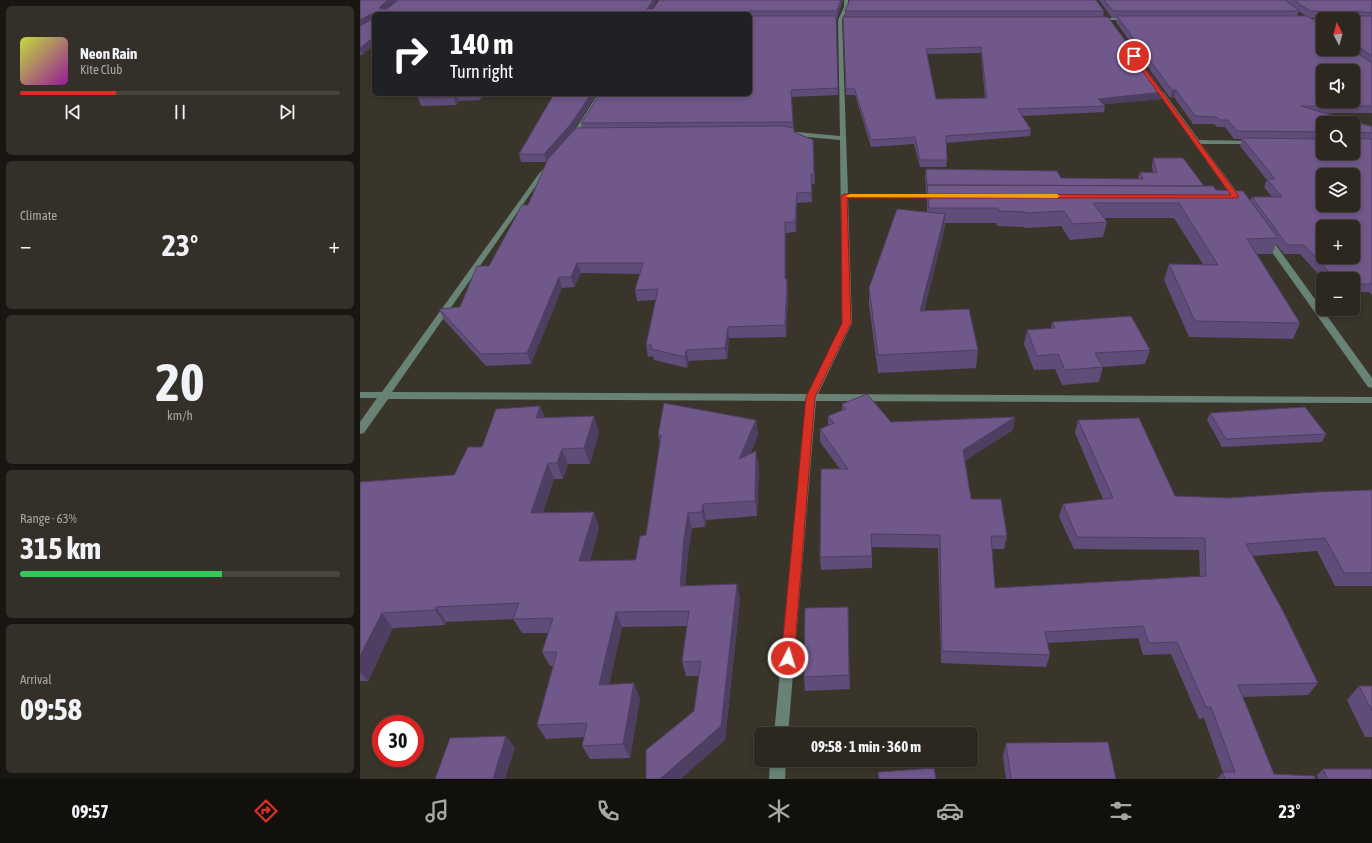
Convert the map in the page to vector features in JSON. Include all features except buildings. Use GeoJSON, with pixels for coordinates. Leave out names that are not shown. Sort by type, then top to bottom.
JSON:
{"type":"FeatureCollection","features":[{"type":"Feature","properties":{"kind":"street"},"geometry":{"type":"LineString","coordinates":[[782,727],[811,397],[846,323],[840,20],[846,7],[846,0]]}},
{"type":"Feature","properties":{"kind":"street"},"geometry":{"type":"LineString","coordinates":[[1300,16],[1311,24]]}},
{"type":"Feature","properties":{"kind":"street"},"geometry":{"type":"LineString","coordinates":[[1092,19],[1131,19]]}},
{"type":"Feature","properties":{"kind":"street"},"geometry":{"type":"LineString","coordinates":[[1290,20],[1316,20]]}},
{"type":"Feature","properties":{"kind":"street"},"geometry":{"type":"LineString","coordinates":[[1148,74],[1197,142],[1232,197],[1245,209]]}},
{"type":"Feature","properties":{"kind":"street"},"geometry":{"type":"LineString","coordinates":[[566,146],[580,134],[600,96]]}},
{"type":"Feature","properties":{"kind":"street"},"geometry":{"type":"LineString","coordinates":[[782,132],[842,138]]}},
{"type":"Feature","properties":{"kind":"street"},"geometry":{"type":"LineString","coordinates":[[1197,142],[1260,142]]}},
{"type":"Feature","properties":{"kind":"street"},"geometry":{"type":"LineString","coordinates":[[360,430],[540,176],[556,158]]}},
{"type":"Feature","properties":{"kind":"street"},"geometry":{"type":"LineString","coordinates":[[844,196],[948,196]]}},
{"type":"Feature","properties":{"kind":"street"},"geometry":{"type":"LineString","coordinates":[[1263,234],[1372,385]]}},
{"type":"Feature","properties":{"kind":"street"},"geometry":{"type":"LineString","coordinates":[[360,395],[1372,400]]}},
{"type":"Feature","properties":{"kind":"street"},"geometry":{"type":"LineString","coordinates":[[777,779],[778,767]]}},
{"type":"Feature","properties":{"kind":"slow traffic"},"geometry":{"type":"LineString","coordinates":[[850,196],[1057,196]]}},
{"type":"Feature","properties":{"kind":"route"},"geometry":{"type":"LineString","coordinates":[[788,658],[811,397],[846,323],[844,196],[1236,197],[1134,56]]}}]}
